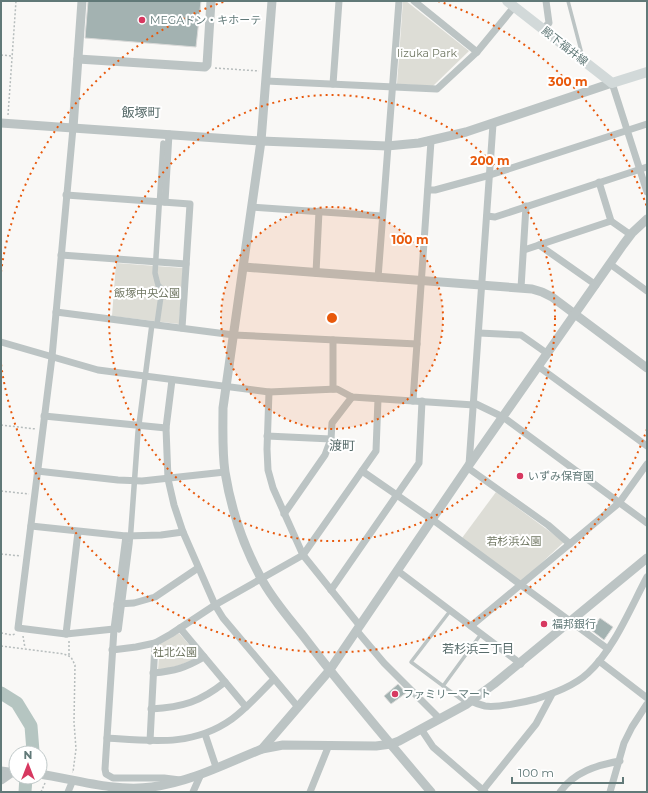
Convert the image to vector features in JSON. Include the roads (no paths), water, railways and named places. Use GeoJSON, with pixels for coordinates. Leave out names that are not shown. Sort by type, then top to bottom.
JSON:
{"type":"FeatureCollection","features":[{"type":"Feature","properties":{"kind":"main road","name":"殿下福井線"},"geometry":{"type":"LineString","coordinates":[[512,3],[612,84]]}},
{"type":"Feature","properties":{"kind":"main road"},"geometry":{"type":"LineString","coordinates":[[612,84],[647,72]]}},
{"type":"Feature","properties":{"kind":"street"},"geometry":{"type":"LineString","coordinates":[[82,1],[73,128],[52,357],[37,471],[20,628],[67,633],[116,630]]}},
{"type":"Feature","properties":{"kind":"street"},"geometry":{"type":"LineString","coordinates":[[78,59],[205,67],[207,65],[210,1]]}},
{"type":"Feature","properties":{"kind":"street"},"geometry":{"type":"LineString","coordinates":[[272,1],[261,142],[223,408],[225,472],[236,518],[246,547],[261,580],[329,671],[431,792]]}},
{"type":"Feature","properties":{"kind":"street"},"geometry":{"type":"LineString","coordinates":[[333,84],[339,1]]}},
{"type":"Feature","properties":{"kind":"street"},"geometry":{"type":"LineString","coordinates":[[378,278],[399,1]]}},
{"type":"Feature","properties":{"kind":"street"},"geometry":{"type":"LineString","coordinates":[[414,1],[477,52]]}},
{"type":"Feature","properties":{"kind":"street"},"geometry":{"type":"LineString","coordinates":[[543,29],[549,23],[546,1]]}},
{"type":"Feature","properties":{"kind":"street"},"geometry":{"type":"LineString","coordinates":[[266,80],[437,89],[477,52],[512,3]]}},
{"type":"Feature","properties":{"kind":"street"},"geometry":{"type":"LineString","coordinates":[[4,123],[170,134],[261,142],[387,146],[431,141],[493,124],[612,84],[647,192]]}},
{"type":"Feature","properties":{"kind":"street"},"geometry":{"type":"LineString","coordinates":[[468,466],[474,404],[493,124]]}},
{"type":"Feature","properties":{"kind":"street"},"geometry":{"type":"LineString","coordinates":[[428,190],[435,190],[490,175],[647,124]]}},
{"type":"Feature","properties":{"kind":"street"},"geometry":{"type":"LineString","coordinates":[[170,134],[155,262],[156,279],[162,289],[168,294],[184,298]]}},
{"type":"Feature","properties":{"kind":"street"},"geometry":{"type":"LineString","coordinates":[[413,401],[431,141]]}},
{"type":"Feature","properties":{"kind":"street"},"geometry":{"type":"LineString","coordinates":[[162,202],[163,143]]}},
{"type":"Feature","properties":{"kind":"street"},"geometry":{"type":"LineString","coordinates":[[487,216],[495,217],[647,167]]}},
{"type":"Feature","properties":{"kind":"street"},"geometry":{"type":"LineString","coordinates":[[599,182],[611,222],[631,235]]}},
{"type":"Feature","properties":{"kind":"street"},"geometry":{"type":"LineString","coordinates":[[66,195],[190,204],[182,328]]}},
{"type":"Feature","properties":{"kind":"street"},"geometry":{"type":"LineString","coordinates":[[252,206],[382,216]]}},
{"type":"Feature","properties":{"kind":"street"},"geometry":{"type":"LineString","coordinates":[[521,288],[526,206]]}},
{"type":"Feature","properties":{"kind":"street"},"geometry":{"type":"LineString","coordinates":[[316,273],[319,211]]}},
{"type":"Feature","properties":{"kind":"street"},"geometry":{"type":"LineString","coordinates":[[262,749],[329,671],[433,520],[468,466],[610,264],[631,235],[647,219]]}},
{"type":"Feature","properties":{"kind":"street"},"geometry":{"type":"LineString","coordinates":[[524,250],[611,222]]}},
{"type":"Feature","properties":{"kind":"street"},"geometry":{"type":"LineString","coordinates":[[539,245],[596,284]]}},
{"type":"Feature","properties":{"kind":"street"},"geometry":{"type":"LineString","coordinates":[[61,255],[186,264]]}},
{"type":"Feature","properties":{"kind":"street"},"geometry":{"type":"LineString","coordinates":[[610,264],[647,291]]}},
{"type":"Feature","properties":{"kind":"street"},"geometry":{"type":"LineString","coordinates":[[244,267],[521,288],[542,292],[552,297],[647,368]]}},
{"type":"Feature","properties":{"kind":"street"},"geometry":{"type":"LineString","coordinates":[[162,289],[144,376],[138,427],[135,481],[120,604],[112,650],[105,769],[108,776],[113,778],[164,778],[182,781]]}},
{"type":"Feature","properties":{"kind":"street"},"geometry":{"type":"LineString","coordinates":[[56,312],[234,335],[417,344]]}},
{"type":"Feature","properties":{"kind":"street"},"geometry":{"type":"LineString","coordinates":[[479,332],[521,335],[548,354]]}},
{"type":"Feature","properties":{"kind":"street"},"geometry":{"type":"LineString","coordinates":[[333,340],[333,389]]}},
{"type":"Feature","properties":{"kind":"street"},"geometry":{"type":"LineString","coordinates":[[1,342],[98,370],[172,380],[269,392],[337,389],[352,397],[474,404],[503,417],[647,523]]}},
{"type":"Feature","properties":{"kind":"street"},"geometry":{"type":"LineString","coordinates":[[539,367],[647,446]]}},
{"type":"Feature","properties":{"kind":"street"},"geometry":{"type":"LineString","coordinates":[[172,380],[166,428],[168,479],[174,505],[183,532],[215,605],[223,618],[298,707]]}},
{"type":"Feature","properties":{"kind":"street"},"geometry":{"type":"LineString","coordinates":[[269,392],[268,470],[273,488],[303,555],[331,590],[384,663],[440,719]]}},
{"type":"Feature","properties":{"kind":"street"},"geometry":{"type":"LineString","coordinates":[[284,514],[325,455],[331,439],[332,423],[352,397]]}},
{"type":"Feature","properties":{"kind":"street"},"geometry":{"type":"LineString","coordinates":[[112,650],[155,643],[215,605],[303,555],[376,451],[378,399]]}},
{"type":"Feature","properties":{"kind":"street"},"geometry":{"type":"LineString","coordinates":[[331,590],[419,463],[422,401]]}},
{"type":"Feature","properties":{"kind":"street"},"geometry":{"type":"LineString","coordinates":[[44,416],[138,427],[166,428]]}},
{"type":"Feature","properties":{"kind":"street"},"geometry":{"type":"LineString","coordinates":[[268,436],[331,439]]}},
{"type":"Feature","properties":{"kind":"street"},"geometry":{"type":"LineString","coordinates":[[471,626],[619,503],[647,464]]}},
{"type":"Feature","properties":{"kind":"street"},"geometry":{"type":"LineString","coordinates":[[468,466],[548,525],[570,544]]}},
{"type":"Feature","properties":{"kind":"street"},"geometry":{"type":"LineString","coordinates":[[362,470],[433,520],[608,649]]}},
{"type":"Feature","properties":{"kind":"street"},"geometry":{"type":"LineString","coordinates":[[37,471],[135,481],[168,479],[225,472]]}},
{"type":"Feature","properties":{"kind":"street"},"geometry":{"type":"LineString","coordinates":[[31,526],[128,536],[161,535],[183,532]]}},
{"type":"Feature","properties":{"kind":"street"},"geometry":{"type":"LineString","coordinates":[[67,633],[78,532]]}},
{"type":"Feature","properties":{"kind":"street"},"geometry":{"type":"LineString","coordinates":[[48,775],[118,787],[151,790],[201,774],[262,749],[283,745],[376,746],[391,744],[421,730],[469,702],[521,664],[570,621],[647,558]]}},
{"type":"Feature","properties":{"kind":"street"},"geometry":{"type":"LineString","coordinates":[[120,604],[134,603],[155,597],[198,568]]}},
{"type":"Feature","properties":{"kind":"street"},"geometry":{"type":"LineString","coordinates":[[398,571],[521,664]]}},
{"type":"Feature","properties":{"kind":"street"},"geometry":{"type":"LineString","coordinates":[[469,702],[486,706],[525,703],[552,694],[575,682],[588,673],[608,649],[647,577]]}},
{"type":"Feature","properties":{"kind":"street"},"geometry":{"type":"LineString","coordinates":[[180,628],[246,707]]}},
{"type":"Feature","properties":{"kind":"street"},"geometry":{"type":"LineString","coordinates":[[150,741],[155,643]]}},
{"type":"Feature","properties":{"kind":"street"},"geometry":{"type":"LineString","coordinates":[[153,674],[188,666],[204,657]]}},
{"type":"Feature","properties":{"kind":"street"},"geometry":{"type":"LineString","coordinates":[[599,661],[647,698]]}},
{"type":"Feature","properties":{"kind":"street"},"geometry":{"type":"LineString","coordinates":[[107,738],[174,741],[205,734],[231,720],[274,679]]}},
{"type":"Feature","properties":{"kind":"street"},"geometry":{"type":"LineString","coordinates":[[151,709],[172,708],[192,702],[209,694],[225,682]]}},
{"type":"Feature","properties":{"kind":"street"},"geometry":{"type":"LineString","coordinates":[[421,730],[433,747],[484,791],[536,724],[552,694]]}},
{"type":"Feature","properties":{"kind":"street"},"geometry":{"type":"LineString","coordinates":[[610,792],[624,744],[632,727],[647,704]]}},
{"type":"Feature","properties":{"kind":"street"},"geometry":{"type":"LineString","coordinates":[[205,734],[216,768]]}},
{"type":"Feature","properties":{"kind":"street"},"geometry":{"type":"LineString","coordinates":[[310,792],[329,745]]}},
{"type":"Feature","properties":{"kind":"street"},"geometry":{"type":"LineString","coordinates":[[560,792],[576,777],[593,767],[620,761]]}},
{"type":"Feature","properties":{"kind":"street"},"geometry":{"type":"LineString","coordinates":[[193,792],[201,774]]}},
{"type":"Feature","properties":{"kind":"street"},"geometry":{"type":"LineString","coordinates":[[68,792],[69,779]]}},
{"type":"Feature","properties":{"kind":"lane"},"geometry":{"type":"LineString","coordinates":[[568,1],[584,60]]}},
{"type":"Feature","properties":{"kind":"lane"},"geometry":{"type":"LineString","coordinates":[[450,610],[411,662],[443,686],[469,702]]}},
{"type":"Feature","properties":{"kind":"lane"},"geometry":{"type":"LineString","coordinates":[[443,686],[481,634]]}},
{"type":"Feature","properties":{"kind":"waterway"},"geometry":{"type":"LineString","coordinates":[[1,693],[17,703],[31,726],[33,745]]}},
{"type":"Feature","properties":{"kind":"waterway"},"geometry":{"type":"LineString","coordinates":[[25,785],[25,792]]}},
{"type":"Feature","properties":{"kind":"place","name":"MEGAドン・キホーテ"},"geometry":{"type":"Point","coordinates":[142,20]}},
{"type":"Feature","properties":{"kind":"place","name":"いずみ保育園"},"geometry":{"type":"Point","coordinates":[520,476]}},
{"type":"Feature","properties":{"kind":"place","name":"福邦銀行"},"geometry":{"type":"Point","coordinates":[544,624]}},
{"type":"Feature","properties":{"kind":"place","name":"ファミリーマート"},"geometry":{"type":"Point","coordinates":[395,694]}},
{"type":"Feature","properties":{"kind":"district","name":"飯塚町"},"geometry":{"type":"Point","coordinates":[141,112]}},
{"type":"Feature","properties":{"kind":"district","name":"渡町"},"geometry":{"type":"Point","coordinates":[342,445]}},
{"type":"Feature","properties":{"kind":"district","name":"若杉浜三丁目"},"geometry":{"type":"Point","coordinates":[478,648]}},
{"type":"Feature","properties":{"kind":"park label","name":"Iizuka Park"},"geometry":{"type":"Point","coordinates":[427,53]}},
{"type":"Feature","properties":{"kind":"park label","name":"飯塚中央公園"},"geometry":{"type":"Point","coordinates":[147,293]}},
{"type":"Feature","properties":{"kind":"park label","name":"若杉浜公園"},"geometry":{"type":"Point","coordinates":[514,541]}},
{"type":"Feature","properties":{"kind":"park label","name":"社北公園"},"geometry":{"type":"Point","coordinates":[175,652]}}]}
